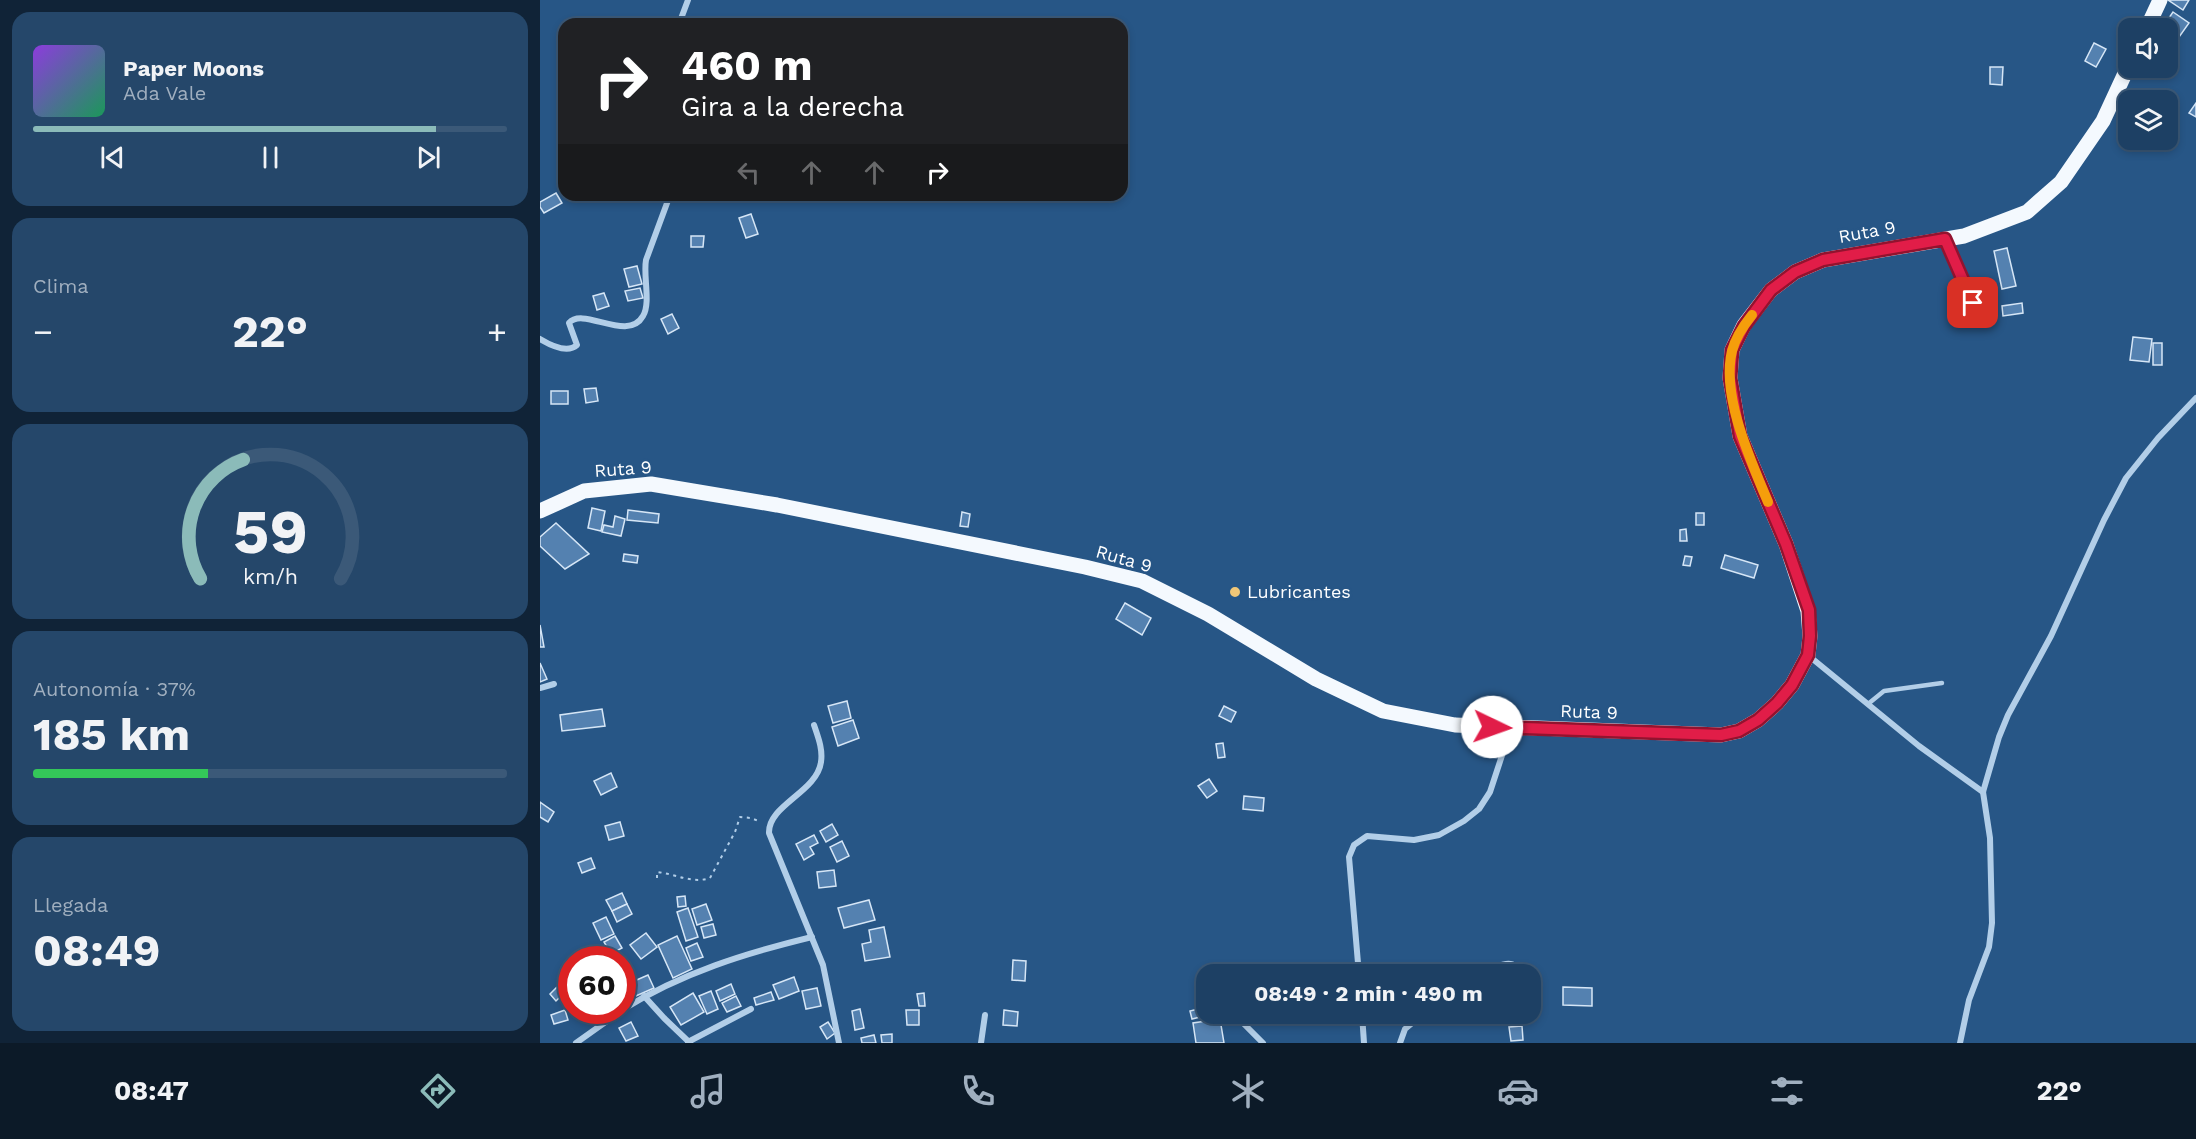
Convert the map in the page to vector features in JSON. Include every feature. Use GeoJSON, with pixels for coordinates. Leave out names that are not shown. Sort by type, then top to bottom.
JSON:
{"type":"FeatureCollection","features":[{"type":"Feature","properties":{"kind":"main road"},"geometry":{"type":"LineString","coordinates":[[2152,18],[2160,0]]}},
{"type":"Feature","properties":{"kind":"main road","name":"Ruta 9"},"geometry":{"type":"LineString","coordinates":[[540,512],[584,491],[651,484],[777,505],[1085,567],[1142,581],[1208,614],[1316,679],[1383,711],[1455,725],[1721,735],[1739,731],[1758,720],[1792,685],[1808,655],[1810,636],[1809,610],[1786,544],[1740,436],[1730,378],[1732,350],[1744,326],[1771,290],[1795,272],[1823,260],[1964,236],[2027,212],[2061,183],[2103,121],[2123,78]]}},
{"type":"Feature","properties":{"kind":"street"},"geometry":{"type":"LineString","coordinates":[[681,18],[688,0]]}},
{"type":"Feature","properties":{"kind":"street"},"geometry":{"type":"LineString","coordinates":[[540,339],[557,347],[570,349],[577,345],[569,322],[573,318],[578,317],[609,324],[631,325],[639,321],[644,315],[646,306],[646,260],[668,201]]}},
{"type":"Feature","properties":{"kind":"street"},"geometry":{"type":"LineString","coordinates":[[1960,1043],[1969,1000],[1989,947],[1992,923],[1990,838],[1983,792],[1998,736],[2051,636],[2104,519],[2126,478],[2158,438],[2196,398]]}},
{"type":"Feature","properties":{"kind":"street"},"geometry":{"type":"LineString","coordinates":[[1808,655],[1919,746],[1983,792]]}},
{"type":"Feature","properties":{"kind":"street"},"geometry":{"type":"LineString","coordinates":[[540,688],[554,684]]}},
{"type":"Feature","properties":{"kind":"street"},"geometry":{"type":"LineString","coordinates":[[814,725],[821,746],[821,764],[816,774],[776,814],[769,826],[775,849],[823,965],[839,1043]]}},
{"type":"Feature","properties":{"kind":"street"},"geometry":{"type":"LineString","coordinates":[[1358,964],[1349,857],[1354,845],[1367,836],[1414,840],[1439,835],[1479,809],[1490,792],[1511,728]]}},
{"type":"Feature","properties":{"kind":"street"},"geometry":{"type":"LineString","coordinates":[[636,1001],[711,966],[753,952],[812,937]]}},
{"type":"Feature","properties":{"kind":"street"},"geometry":{"type":"LineString","coordinates":[[645,996],[689,1042],[751,1009]]}},
{"type":"Feature","properties":{"kind":"street"},"geometry":{"type":"LineString","coordinates":[[981,1043],[985,1015]]}},
{"type":"Feature","properties":{"kind":"street"},"geometry":{"type":"LineString","coordinates":[[576,1043],[602,1024]]}},
{"type":"Feature","properties":{"kind":"street"},"geometry":{"type":"LineString","coordinates":[[1244,1024],[1263,1043]]}},
{"type":"Feature","properties":{"kind":"street"},"geometry":{"type":"LineString","coordinates":[[1363,1024],[1364,1043]]}},
{"type":"Feature","properties":{"kind":"street"},"geometry":{"type":"LineString","coordinates":[[1400,1043],[1405,1029],[1411,1024]]}},
{"type":"Feature","properties":{"kind":"lane"},"geometry":{"type":"LineString","coordinates":[[1945,239],[1973,303]]}},
{"type":"Feature","properties":{"kind":"lane"},"geometry":{"type":"LineString","coordinates":[[1868,704],[1884,691],[1942,683]]}},
{"type":"Feature","properties":{"kind":"path"},"geometry":{"type":"LineString","coordinates":[[657,878],[657,872],[673,873],[693,881],[710,878],[735,832],[740,817],[751,818],[769,826]]}},
{"type":"Feature","properties":{"kind":"building"},"geometry":{"type":"Polygon","coordinates":[[[2168,0],[2189,0],[2183,10],[2168,0]]]}},
{"type":"Feature","properties":{"kind":"building"},"geometry":{"type":"Polygon","coordinates":[[[2173,12],[2189,23],[2178,39],[2178,18],[2169,18],[2173,12]]]}},
{"type":"Feature","properties":{"kind":"building"},"geometry":{"type":"Polygon","coordinates":[[[2094,43],[2106,49],[2096,67],[2085,61],[2094,43]]]}},
{"type":"Feature","properties":{"kind":"building"},"geometry":{"type":"Polygon","coordinates":[[[1990,67],[2003,67],[2002,85],[1990,84],[1990,67]]]}},
{"type":"Feature","properties":{"kind":"building"},"geometry":{"type":"Polygon","coordinates":[[[2196,103],[2196,117],[2189,113],[2196,103]]]}},
{"type":"Feature","properties":{"kind":"building"},"geometry":{"type":"Polygon","coordinates":[[[556,193],[558,201],[562,203],[544,213],[540,202],[556,193]]]}},
{"type":"Feature","properties":{"kind":"building"},"geometry":{"type":"Polygon","coordinates":[[[751,214],[758,234],[746,238],[739,218],[751,214]]]}},
{"type":"Feature","properties":{"kind":"building"},"geometry":{"type":"Polygon","coordinates":[[[691,236],[704,236],[703,247],[691,247],[691,236]]]}},
{"type":"Feature","properties":{"kind":"building"},"geometry":{"type":"Polygon","coordinates":[[[2007,248],[2016,286],[2002,289],[1994,251],[2007,248]]]}},
{"type":"Feature","properties":{"kind":"building"},"geometry":{"type":"Polygon","coordinates":[[[637,266],[642,284],[629,287],[624,269],[637,266]]]}},
{"type":"Feature","properties":{"kind":"building"},"geometry":{"type":"Polygon","coordinates":[[[640,288],[643,298],[628,301],[625,291],[640,288]]]}},
{"type":"Feature","properties":{"kind":"building"},"geometry":{"type":"Polygon","coordinates":[[[604,293],[609,306],[597,310],[593,296],[604,293]]]}},
{"type":"Feature","properties":{"kind":"building"},"geometry":{"type":"Polygon","coordinates":[[[2022,303],[2023,313],[2003,316],[2002,306],[2022,303]]]}},
{"type":"Feature","properties":{"kind":"building"},"geometry":{"type":"Polygon","coordinates":[[[672,314],[679,328],[668,334],[661,319],[672,314]]]}},
{"type":"Feature","properties":{"kind":"building"},"geometry":{"type":"Polygon","coordinates":[[[2133,337],[2152,339],[2149,362],[2130,360],[2133,337]]]}},
{"type":"Feature","properties":{"kind":"building"},"geometry":{"type":"Polygon","coordinates":[[[2153,343],[2162,343],[2162,365],[2153,365],[2153,343]]]}},
{"type":"Feature","properties":{"kind":"building"},"geometry":{"type":"Polygon","coordinates":[[[596,388],[598,401],[586,403],[584,389],[596,388]]]}},
{"type":"Feature","properties":{"kind":"building"},"geometry":{"type":"Polygon","coordinates":[[[551,391],[568,391],[568,404],[551,404],[551,391]]]}},
{"type":"Feature","properties":{"kind":"building"},"geometry":{"type":"Polygon","coordinates":[[[592,508],[605,511],[601,531],[588,528],[592,508]]]}},
{"type":"Feature","properties":{"kind":"building"},"geometry":{"type":"Polygon","coordinates":[[[628,510],[659,514],[658,523],[627,520],[628,510]]]}},
{"type":"Feature","properties":{"kind":"building"},"geometry":{"type":"Polygon","coordinates":[[[962,512],[970,514],[968,527],[960,526],[962,512]]]}},
{"type":"Feature","properties":{"kind":"building"},"geometry":{"type":"Polygon","coordinates":[[[1696,513],[1704,513],[1704,525],[1696,525],[1696,513]]]}},
{"type":"Feature","properties":{"kind":"building"},"geometry":{"type":"Polygon","coordinates":[[[615,516],[625,519],[621,536],[602,532],[604,525],[613,527],[615,516]]]}},
{"type":"Feature","properties":{"kind":"building"},"geometry":{"type":"Polygon","coordinates":[[[556,523],[589,554],[565,569],[540,546],[540,537],[556,523]]]}},
{"type":"Feature","properties":{"kind":"building"},"geometry":{"type":"Polygon","coordinates":[[[1686,529],[1687,541],[1680,541],[1680,530],[1686,529]]]}},
{"type":"Feature","properties":{"kind":"building"},"geometry":{"type":"Polygon","coordinates":[[[624,554],[638,556],[637,563],[623,561],[624,554]]]}},
{"type":"Feature","properties":{"kind":"building"},"geometry":{"type":"Polygon","coordinates":[[[1725,555],[1758,565],[1754,578],[1721,568],[1725,555]]]}},
{"type":"Feature","properties":{"kind":"building"},"geometry":{"type":"Polygon","coordinates":[[[1685,556],[1692,557],[1690,566],[1683,565],[1685,556]]]}},
{"type":"Feature","properties":{"kind":"building"},"geometry":{"type":"Polygon","coordinates":[[[1125,603],[1151,618],[1142,635],[1116,619],[1125,603]]]}},
{"type":"Feature","properties":{"kind":"building"},"geometry":{"type":"Polygon","coordinates":[[[540,625],[544,647],[540,647],[540,625]]]}},
{"type":"Feature","properties":{"kind":"building"},"geometry":{"type":"Polygon","coordinates":[[[540,663],[547,679],[540,682],[540,663]]]}},
{"type":"Feature","properties":{"kind":"building"},"geometry":{"type":"Polygon","coordinates":[[[847,701],[851,718],[833,723],[828,706],[847,701]]]}},
{"type":"Feature","properties":{"kind":"building"},"geometry":{"type":"Polygon","coordinates":[[[1224,706],[1236,712],[1231,722],[1219,716],[1224,706]]]}},
{"type":"Feature","properties":{"kind":"building"},"geometry":{"type":"Polygon","coordinates":[[[602,709],[605,726],[562,731],[560,715],[602,709]]]}},
{"type":"Feature","properties":{"kind":"building"},"geometry":{"type":"Polygon","coordinates":[[[853,720],[859,738],[838,746],[832,727],[853,720]]]}},
{"type":"Feature","properties":{"kind":"building"},"geometry":{"type":"Polygon","coordinates":[[[1223,743],[1225,757],[1218,758],[1216,744],[1223,743]]]}},
{"type":"Feature","properties":{"kind":"building"},"geometry":{"type":"Polygon","coordinates":[[[611,773],[617,787],[601,795],[594,781],[611,773]]]}},
{"type":"Feature","properties":{"kind":"building"},"geometry":{"type":"Polygon","coordinates":[[[1209,779],[1217,791],[1207,798],[1198,786],[1209,779]]]}},
{"type":"Feature","properties":{"kind":"building"},"geometry":{"type":"Polygon","coordinates":[[[1244,796],[1264,798],[1263,811],[1243,809],[1244,796]]]}},
{"type":"Feature","properties":{"kind":"building"},"geometry":{"type":"Polygon","coordinates":[[[540,802],[554,812],[548,822],[540,817],[540,802]]]}},
{"type":"Feature","properties":{"kind":"building"},"geometry":{"type":"Polygon","coordinates":[[[620,822],[624,836],[609,840],[605,826],[620,822]]]}},
{"type":"Feature","properties":{"kind":"building"},"geometry":{"type":"Polygon","coordinates":[[[832,824],[838,835],[826,842],[820,831],[832,824]]]}},
{"type":"Feature","properties":{"kind":"building"},"geometry":{"type":"Polygon","coordinates":[[[814,835],[818,843],[810,847],[814,854],[804,860],[796,844],[814,835]]]}},
{"type":"Feature","properties":{"kind":"building"},"geometry":{"type":"Polygon","coordinates":[[[842,841],[849,856],[837,862],[830,847],[842,841]]]}},
{"type":"Feature","properties":{"kind":"building"},"geometry":{"type":"Polygon","coordinates":[[[591,858],[595,868],[582,873],[578,863],[591,858]]]}},
{"type":"Feature","properties":{"kind":"building"},"geometry":{"type":"Polygon","coordinates":[[[834,870],[836,886],[819,888],[817,872],[834,870]]]}},
{"type":"Feature","properties":{"kind":"building"},"geometry":{"type":"Polygon","coordinates":[[[622,893],[627,904],[612,911],[606,900],[622,893]]]}},
{"type":"Feature","properties":{"kind":"building"},"geometry":{"type":"Polygon","coordinates":[[[685,896],[686,906],[678,907],[677,897],[685,896]]]}},
{"type":"Feature","properties":{"kind":"building"},"geometry":{"type":"Polygon","coordinates":[[[869,900],[875,920],[844,928],[838,908],[869,900]]]}},
{"type":"Feature","properties":{"kind":"building"},"geometry":{"type":"Polygon","coordinates":[[[627,904],[632,914],[617,922],[612,911],[627,904]]]}},
{"type":"Feature","properties":{"kind":"building"},"geometry":{"type":"Polygon","coordinates":[[[706,904],[712,920],[697,925],[692,909],[706,904]]]}},
{"type":"Feature","properties":{"kind":"building"},"geometry":{"type":"Polygon","coordinates":[[[688,908],[698,937],[686,941],[677,912],[688,908]]]}},
{"type":"Feature","properties":{"kind":"building"},"geometry":{"type":"Polygon","coordinates":[[[606,917],[614,934],[601,940],[593,923],[606,917]]]}},
{"type":"Feature","properties":{"kind":"building"},"geometry":{"type":"Polygon","coordinates":[[[713,924],[716,935],[704,938],[701,927],[713,924]]]}},
{"type":"Feature","properties":{"kind":"building"},"geometry":{"type":"Polygon","coordinates":[[[884,927],[890,957],[865,961],[862,944],[871,942],[869,930],[884,927]]]}},
{"type":"Feature","properties":{"kind":"building"},"geometry":{"type":"Polygon","coordinates":[[[646,933],[657,947],[641,959],[636,953],[636,946],[630,945],[646,933]]]}},
{"type":"Feature","properties":{"kind":"building"},"geometry":{"type":"Polygon","coordinates":[[[615,936],[621,946],[606,946],[604,942],[615,936]]]}},
{"type":"Feature","properties":{"kind":"building"},"geometry":{"type":"Polygon","coordinates":[[[677,936],[692,969],[673,978],[658,945],[677,936]]]}},
{"type":"Feature","properties":{"kind":"building"},"geometry":{"type":"Polygon","coordinates":[[[697,943],[703,957],[691,961],[686,948],[697,943]]]}},
{"type":"Feature","properties":{"kind":"building"},"geometry":{"type":"Polygon","coordinates":[[[1013,960],[1026,961],[1025,981],[1012,980],[1013,960]]]}},
{"type":"Feature","properties":{"kind":"building"},"geometry":{"type":"Polygon","coordinates":[[[648,975],[654,988],[636,996],[636,980],[648,975]]]}},
{"type":"Feature","properties":{"kind":"building"},"geometry":{"type":"Polygon","coordinates":[[[794,977],[799,991],[779,999],[773,985],[794,977]]]}},
{"type":"Feature","properties":{"kind":"building"},"geometry":{"type":"Polygon","coordinates":[[[731,984],[735,994],[720,1001],[716,991],[731,984]]]}},
{"type":"Feature","properties":{"kind":"building"},"geometry":{"type":"Polygon","coordinates":[[[558,986],[556,1001],[550,994],[558,986]]]}},
{"type":"Feature","properties":{"kind":"building"},"geometry":{"type":"Polygon","coordinates":[[[1563,987],[1592,988],[1592,1006],[1563,1005],[1563,987]]]}},
{"type":"Feature","properties":{"kind":"building"},"geometry":{"type":"Polygon","coordinates":[[[817,988],[821,1006],[806,1009],[802,991],[817,988]]]}},
{"type":"Feature","properties":{"kind":"building"},"geometry":{"type":"Polygon","coordinates":[[[711,991],[718,1009],[707,1014],[699,996],[711,991]]]}},
{"type":"Feature","properties":{"kind":"building"},"geometry":{"type":"Polygon","coordinates":[[[771,992],[774,1000],[756,1005],[754,998],[771,992]]]}},
{"type":"Feature","properties":{"kind":"building"},"geometry":{"type":"Polygon","coordinates":[[[693,993],[704,1012],[681,1025],[670,1007],[693,993]]]}},
{"type":"Feature","properties":{"kind":"building"},"geometry":{"type":"Polygon","coordinates":[[[924,993],[925,1006],[919,1006],[917,994],[924,993]]]}},
{"type":"Feature","properties":{"kind":"building"},"geometry":{"type":"Polygon","coordinates":[[[736,996],[741,1006],[727,1012],[722,1003],[736,996]]]}},
{"type":"Feature","properties":{"kind":"building"},"geometry":{"type":"Polygon","coordinates":[[[860,1009],[864,1028],[855,1030],[852,1011],[860,1009]]]}},
{"type":"Feature","properties":{"kind":"building"},"geometry":{"type":"Polygon","coordinates":[[[906,1010],[919,1010],[919,1025],[907,1025],[906,1010]]]}},
{"type":"Feature","properties":{"kind":"building"},"geometry":{"type":"Polygon","coordinates":[[[1004,1010],[1018,1012],[1017,1026],[1003,1025],[1004,1010]]]}},
{"type":"Feature","properties":{"kind":"building"},"geometry":{"type":"Polygon","coordinates":[[[1196,1010],[1196,1018],[1192,1019],[1190,1011],[1196,1010]]]}},
{"type":"Feature","properties":{"kind":"building"},"geometry":{"type":"Polygon","coordinates":[[[558,1012],[558,1023],[554,1024],[551,1015],[558,1012]]]}},
{"type":"Feature","properties":{"kind":"building"},"geometry":{"type":"Polygon","coordinates":[[[828,1022],[835,1033],[827,1039],[820,1027],[828,1022]]]}},
{"type":"Feature","properties":{"kind":"building"},"geometry":{"type":"Polygon","coordinates":[[[1193,1023],[1221,1024],[1224,1043],[1196,1043],[1193,1023]]]}},
{"type":"Feature","properties":{"kind":"building"},"geometry":{"type":"Polygon","coordinates":[[[632,1024],[638,1036],[626,1041],[619,1028],[632,1024]]]}},
{"type":"Feature","properties":{"kind":"building"},"geometry":{"type":"Polygon","coordinates":[[[1522,1026],[1523,1040],[1511,1041],[1509,1027],[1522,1026]]]}},
{"type":"Feature","properties":{"kind":"building"},"geometry":{"type":"Polygon","coordinates":[[[892,1034],[892,1043],[882,1043],[881,1035],[892,1034]]]}},
{"type":"Feature","properties":{"kind":"building"},"geometry":{"type":"Polygon","coordinates":[[[874,1035],[876,1043],[862,1043],[861,1038],[874,1035]]]}},
{"type":"Feature","properties":{"kind":"slow traffic"},"geometry":{"type":"LineString","coordinates":[[1752,315],[1732,350],[1730,378],[1740,436],[1768,502]]}},
{"type":"Feature","properties":{"kind":"place","name":"Lubricantes"},"geometry":{"type":"Point","coordinates":[1235,592]}},
{"type":"Feature","properties":{"kind":"route"},"geometry":{"type":"LineString","coordinates":[[1492,727],[1721,735],[1739,731],[1758,720],[1792,685],[1808,655],[1810,636],[1809,610],[1786,544],[1740,436],[1730,378],[1732,350],[1744,326],[1771,290],[1795,272],[1823,260],[1945,239],[1973,303]]}}]}
